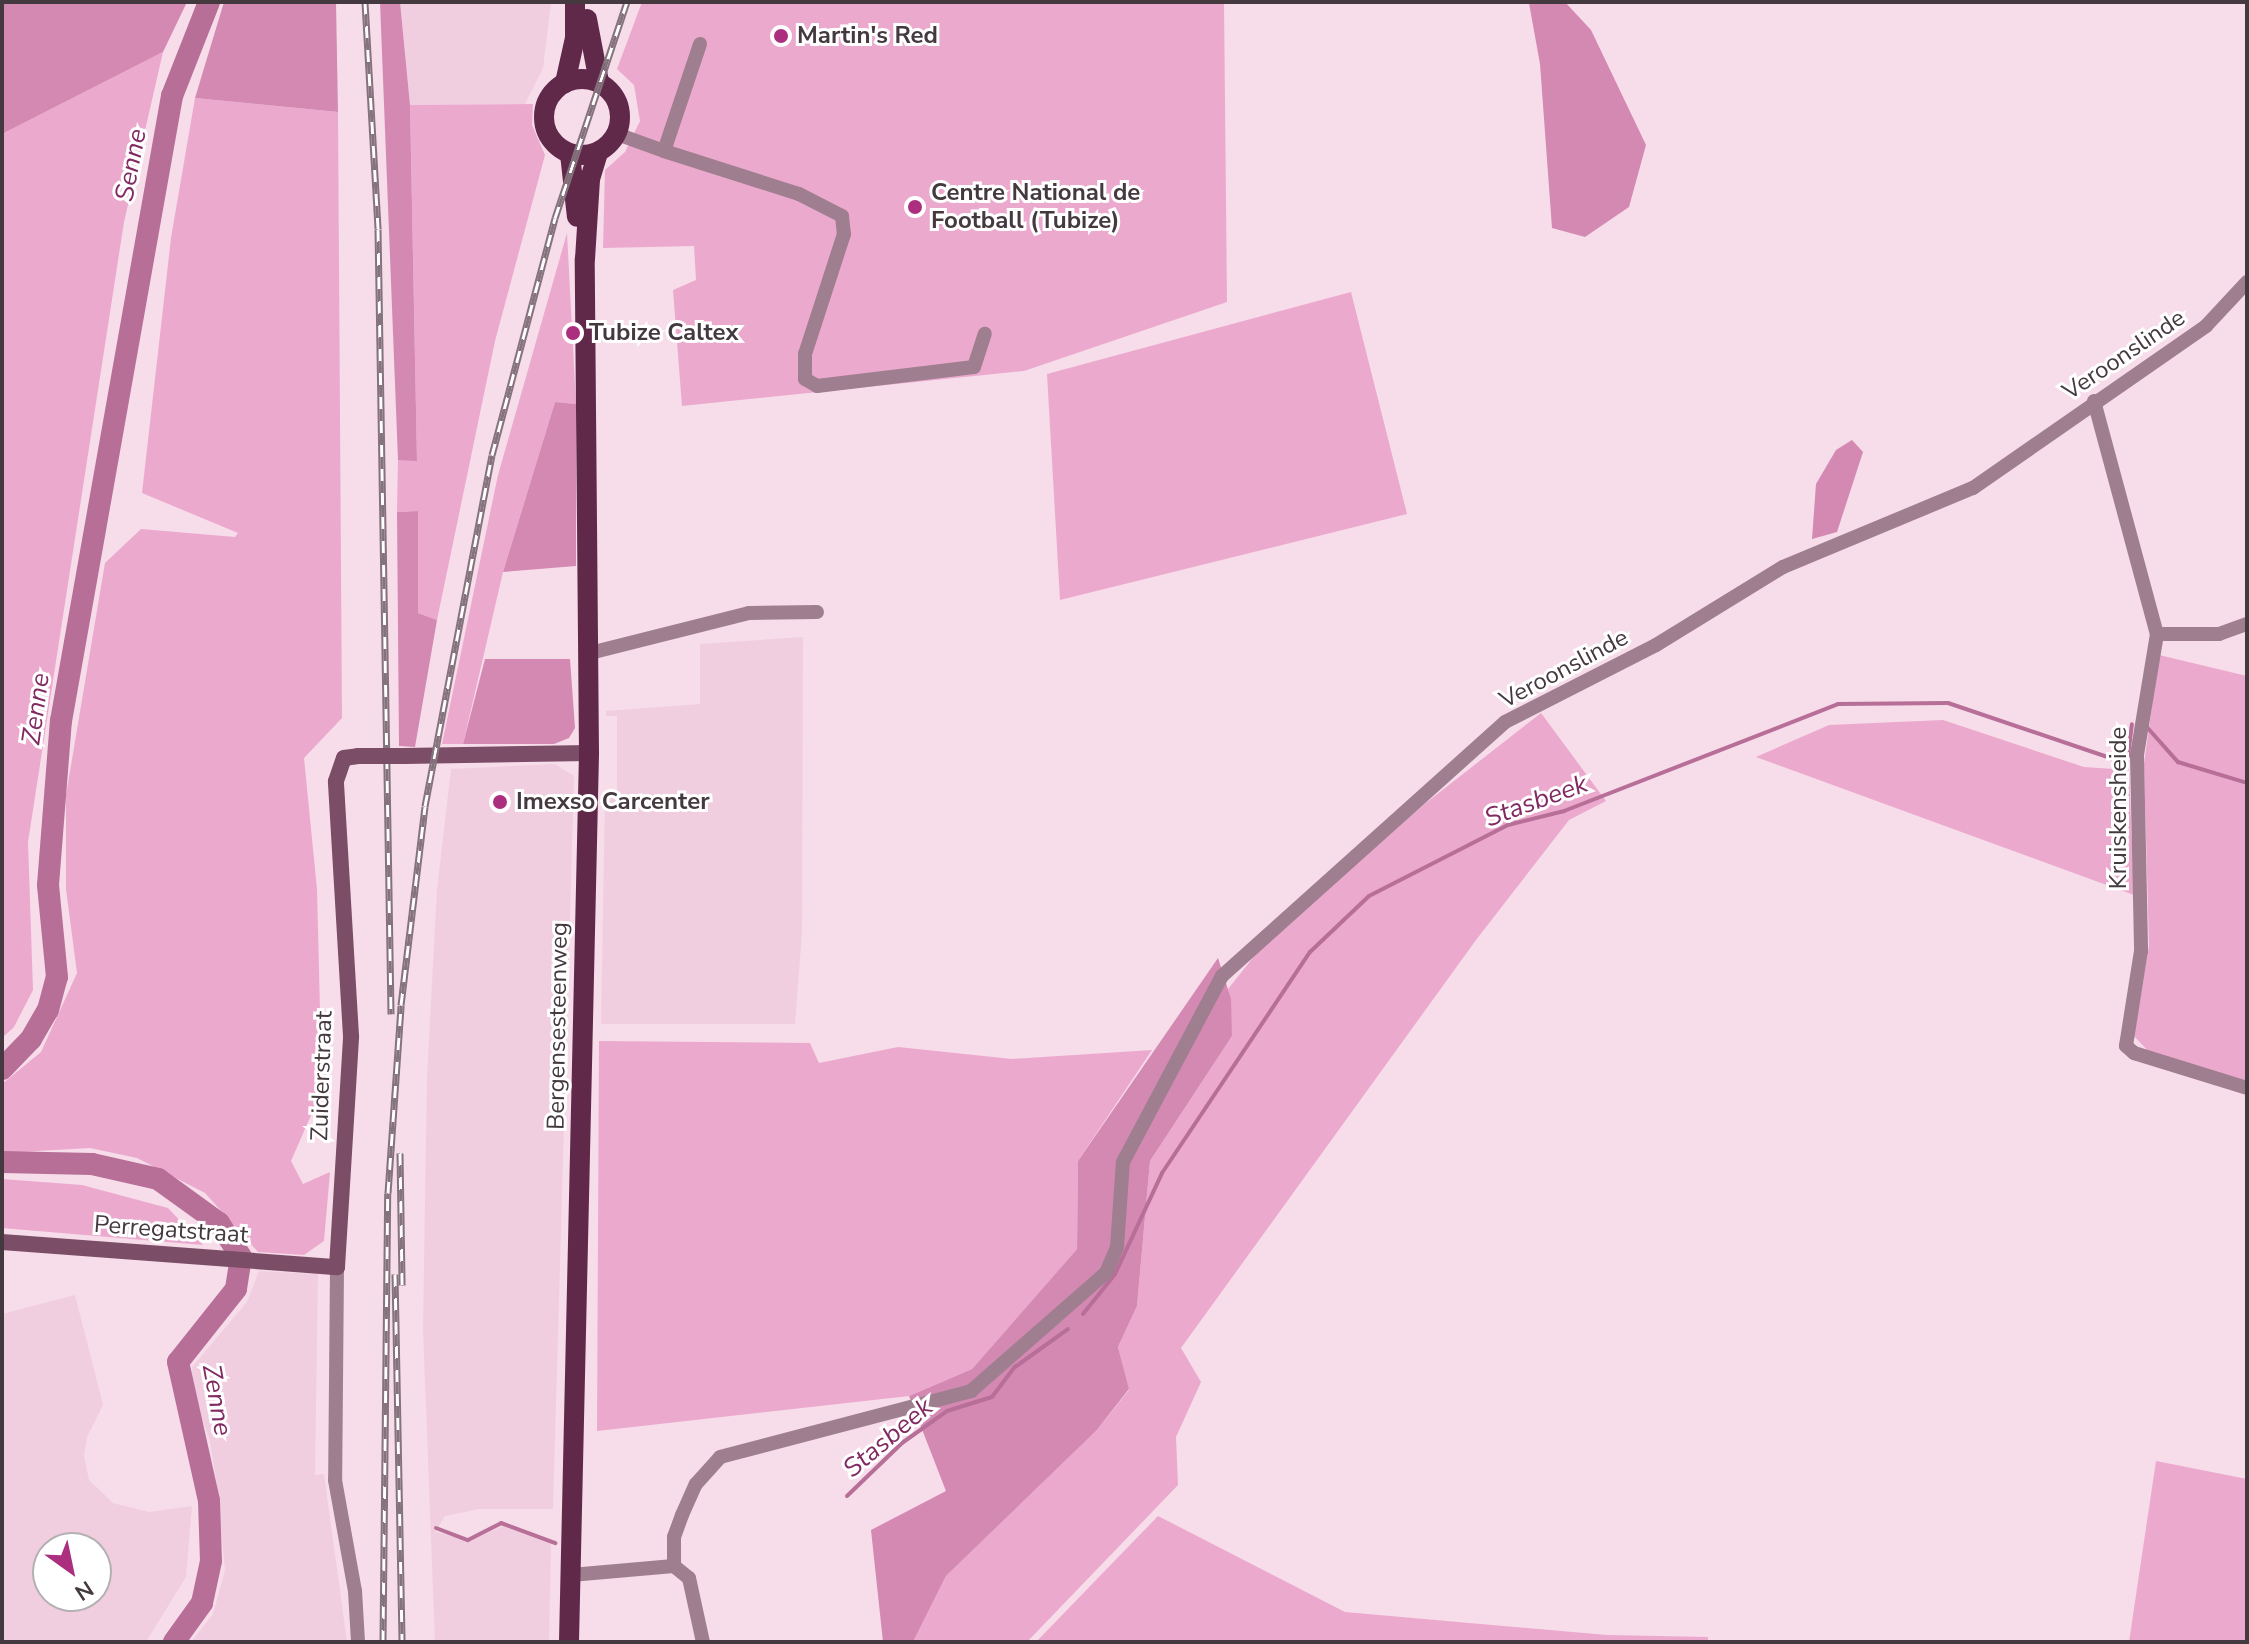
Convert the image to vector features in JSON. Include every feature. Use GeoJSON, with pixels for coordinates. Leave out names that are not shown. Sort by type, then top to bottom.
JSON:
{"type":"FeatureCollection","features":[{"type":"Feature","properties":{"kind":"main road"},"geometry":{"type":"LineString","coordinates":[[575,2],[574,46],[565,83],[549,98],[544,120],[552,141],[570,154],[598,153]]}},
{"type":"Feature","properties":{"kind":"main road"},"geometry":{"type":"LineString","coordinates":[[585,259],[590,245],[590,179],[598,153],[617,134],[619,104],[599,82],[587,38],[587,2]]}},
{"type":"Feature","properties":{"kind":"main road"},"geometry":{"type":"LineString","coordinates":[[565,83],[599,82]]}},
{"type":"Feature","properties":{"kind":"main road"},"geometry":{"type":"LineString","coordinates":[[570,154],[577,244],[585,259]]}},
{"type":"Feature","properties":{"kind":"main road","name":"Bergensesteenweg"},"geometry":{"type":"LineString","coordinates":[[569,1642],[589,753],[589,411],[585,259]]}},
{"type":"Feature","properties":{"kind":"street"},"geometry":{"type":"LineString","coordinates":[[664,151],[700,44]]}},
{"type":"Feature","properties":{"kind":"street"},"geometry":{"type":"LineString","coordinates":[[617,134],[799,194],[842,216],[844,234],[805,354],[805,379],[817,386],[974,367],[985,334]]}},
{"type":"Feature","properties":{"kind":"street","name":"Veroonslinde"},"geometry":{"type":"LineString","coordinates":[[674,1566],[674,1537],[687,1505],[696,1484],[720,1457],[971,1391],[1064,1314],[1106,1273],[1117,1247],[1123,1162],[1222,976],[1259,938],[1505,722],[1656,645],[1783,567],[1973,488],[2206,326],[2247,282]]}},
{"type":"Feature","properties":{"kind":"street","name":"Kruiskensheide"},"geometry":{"type":"LineString","coordinates":[[2094,401],[2157,634],[2137,755],[2141,951],[2126,1046],[2134,1053],[2247,1088]]}},
{"type":"Feature","properties":{"kind":"street"},"geometry":{"type":"LineString","coordinates":[[590,653],[749,613],[817,612]]}},
{"type":"Feature","properties":{"kind":"street"},"geometry":{"type":"LineString","coordinates":[[2157,634],[2219,634],[2247,624]]}},
{"type":"Feature","properties":{"kind":"street","name":"Zuiderstraat"},"geometry":{"type":"LineString","coordinates":[[358,1642],[355,1591],[335,1480],[337,1267],[351,1036],[336,781],[344,758],[358,756],[589,753]]}},
{"type":"Feature","properties":{"kind":"street","name":"Perregatstraat"},"geometry":{"type":"LineString","coordinates":[[2,1242],[337,1267]]}},
{"type":"Feature","properties":{"kind":"street"},"geometry":{"type":"LineString","coordinates":[[571,1575],[674,1566],[689,1578],[703,1642]]}},
{"type":"Feature","properties":{"kind":"shaded area"},"geometry":{"type":"Polygon","coordinates":[[[2,2],[187,2],[163,52],[2,134],[2,2]]]}},
{"type":"Feature","properties":{"kind":"shaded area"},"geometry":{"type":"Polygon","coordinates":[[[224,2],[336,2],[338,112],[195,98],[224,2]]]}},
{"type":"Feature","properties":{"kind":"shaded area"},"geometry":{"type":"Polygon","coordinates":[[[380,2],[400,2],[410,105],[417,461],[398,460],[380,2]]]}},
{"type":"Feature","properties":{"kind":"shaded area"},"geometry":{"type":"Polygon","coordinates":[[[400,2],[551,2],[543,68],[525,104],[410,105],[400,2]]]}},
{"type":"Feature","properties":{"kind":"shaded area","name":"Centre National de Football (Tubize)"},"geometry":{"type":"Polygon","coordinates":[[[642,2],[1224,2],[1227,302],[1024,371],[682,406],[673,290],[696,280],[694,246],[603,248],[605,170],[625,152],[640,121],[634,85],[617,69],[642,2]]]}},
{"type":"Feature","properties":{"kind":"shaded area"},"geometry":{"type":"Polygon","coordinates":[[[1565,2],[1591,30],[1646,145],[1629,207],[1585,237],[1552,228],[1540,64],[1529,3],[1565,2]]]}},
{"type":"Feature","properties":{"kind":"shaded area"},"geometry":{"type":"Polygon","coordinates":[[[163,52],[124,222],[28,842],[33,990],[14,1027],[2,1038],[2,134],[163,52]]]}},
{"type":"Feature","properties":{"kind":"shaded area"},"geometry":{"type":"Polygon","coordinates":[[[195,98],[338,112],[342,718],[304,758],[317,889],[322,1090],[291,1161],[303,1184],[330,1172],[324,1241],[304,1255],[258,1252],[205,1193],[137,1158],[90,1148],[2,1153],[2,1084],[41,1052],[77,973],[66,889],[66,795],[105,563],[141,529],[235,537],[238,533],[142,493],[171,238],[195,98]]]}},
{"type":"Feature","properties":{"kind":"shaded area"},"geometry":{"type":"Polygon","coordinates":[[[533,104],[532,125],[545,155],[495,341],[437,620],[418,613],[417,511],[397,512],[398,460],[417,460],[410,105],[533,104]]]}},
{"type":"Feature","properties":{"kind":"shaded area"},"geometry":{"type":"Polygon","coordinates":[[[567,233],[576,404],[555,402],[503,572],[463,744],[442,744],[498,475],[567,233]]]}},
{"type":"Feature","properties":{"kind":"shaded area"},"geometry":{"type":"Polygon","coordinates":[[[1351,292],[1407,514],[1060,600],[1047,374],[1351,292]]]}},
{"type":"Feature","properties":{"kind":"shaded area"},"geometry":{"type":"Polygon","coordinates":[[[555,402],[576,404],[576,566],[503,572],[555,402]]]}},
{"type":"Feature","properties":{"kind":"shaded area"},"geometry":{"type":"Polygon","coordinates":[[[1852,440],[1863,452],[1837,532],[1812,539],[1816,484],[1836,450],[1852,440]]]}},
{"type":"Feature","properties":{"kind":"shaded area"},"geometry":{"type":"Polygon","coordinates":[[[418,511],[418,613],[437,620],[415,747],[399,746],[397,512],[418,511]]]}},
{"type":"Feature","properties":{"kind":"shaded area"},"geometry":{"type":"Polygon","coordinates":[[[803,637],[802,932],[795,1024],[601,1024],[605,796],[617,795],[617,716],[606,716],[606,711],[700,704],[700,644],[803,637]]]}},
{"type":"Feature","properties":{"kind":"shaded area"},"geometry":{"type":"Polygon","coordinates":[[[2159,655],[2247,676],[2247,1083],[2150,1053],[2134,1036],[2149,946],[2144,764],[2159,655]]]}},
{"type":"Feature","properties":{"kind":"shaded area"},"geometry":{"type":"Polygon","coordinates":[[[485,659],[570,659],[575,728],[569,738],[554,744],[463,744],[485,659]]]}},
{"type":"Feature","properties":{"kind":"shaded area"},"geometry":{"type":"Polygon","coordinates":[[[1541,713],[1606,801],[1569,820],[1476,940],[1181,1348],[1201,1382],[1176,1437],[1178,1485],[1027,1642],[913,1642],[946,1576],[1096,1431],[1129,1390],[1118,1347],[1137,1306],[1150,1161],[1232,1036],[1228,989],[1264,944],[1422,806],[1541,713]]]}},
{"type":"Feature","properties":{"kind":"shaded area"},"geometry":{"type":"Polygon","coordinates":[[[1943,720],[2084,767],[2129,770],[2134,895],[1756,757],[1829,725],[1943,720]]]}},
{"type":"Feature","properties":{"kind":"shaded area"},"geometry":{"type":"Polygon","coordinates":[[[555,764],[574,776],[553,1509],[479,1509],[445,1516],[435,1532],[471,1540],[503,1526],[551,1543],[549,1642],[435,1642],[423,1329],[427,1077],[437,890],[451,769],[555,764]]]}},
{"type":"Feature","properties":{"kind":"shaded area"},"geometry":{"type":"Polygon","coordinates":[[[1218,958],[1231,999],[1232,1036],[1150,1161],[1137,1306],[1118,1347],[1129,1389],[1096,1431],[946,1576],[913,1642],[883,1642],[871,1530],[946,1491],[909,1396],[972,1369],[1077,1249],[1078,1161],[1218,958]]]}},
{"type":"Feature","properties":{"kind":"shaded area"},"geometry":{"type":"Polygon","coordinates":[[[599,1041],[810,1043],[819,1063],[898,1047],[1012,1059],[1152,1050],[1078,1161],[1077,1249],[972,1369],[909,1396],[597,1431],[599,1041]]]}},
{"type":"Feature","properties":{"kind":"shaded area"},"geometry":{"type":"Polygon","coordinates":[[[2,1179],[82,1185],[168,1208],[203,1245],[2,1228],[2,1179]]]}},
{"type":"Feature","properties":{"kind":"shaded area"},"geometry":{"type":"Polygon","coordinates":[[[259,1271],[318,1274],[315,1475],[324,1474],[347,1642],[191,1642],[213,1614],[225,1570],[216,1479],[209,1437],[193,1397],[192,1367],[247,1302],[259,1271]]]}},
{"type":"Feature","properties":{"kind":"shaded area"},"geometry":{"type":"Polygon","coordinates":[[[75,1295],[103,1405],[87,1437],[84,1456],[89,1480],[113,1503],[149,1512],[192,1506],[186,1577],[146,1642],[2,1642],[2,1314],[75,1295]]]}},
{"type":"Feature","properties":{"kind":"shaded area"},"geometry":{"type":"Polygon","coordinates":[[[2156,1461],[2247,1479],[2247,1642],[2129,1642],[2156,1461]]]}},
{"type":"Feature","properties":{"kind":"shaded area"},"geometry":{"type":"Polygon","coordinates":[[[1158,1516],[1345,1612],[1607,1635],[1708,1637],[1708,1642],[1036,1642],[1158,1516]]]}},
{"type":"Feature","properties":{"kind":"waterway","name":"Zenne"},"geometry":{"type":"LineString","coordinates":[[2,1069],[31,1039],[48,1010],[57,977],[48,885],[61,721],[172,96],[209,2]]}},
{"type":"Feature","properties":{"kind":"waterway","name":"Stasbeek"},"geometry":{"type":"LineString","coordinates":[[1083,1314],[1115,1274],[1162,1173],[1310,952],[1369,896],[1508,825],[1564,811],[1838,704],[1948,703],[2122,762],[2128,756],[2132,724]]}},
{"type":"Feature","properties":{"kind":"waterway","name":"Stasbeek"},"geometry":{"type":"LineString","coordinates":[[2145,725],[2178,762],[2247,783]]}},
{"type":"Feature","properties":{"kind":"waterway","name":"Zenne"},"geometry":{"type":"LineString","coordinates":[[2,1162],[92,1164],[158,1179],[219,1223],[241,1257],[236,1289],[178,1362],[209,1501],[211,1561],[202,1603],[174,1642]]}},
{"type":"Feature","properties":{"kind":"waterway","name":"Stasbeek"},"geometry":{"type":"LineString","coordinates":[[847,1496],[902,1443],[947,1411],[992,1397],[1015,1367],[1068,1329]]}},
{"type":"Feature","properties":{"kind":"waterway","name":"Stasbeek"},"geometry":{"type":"LineString","coordinates":[[436,1528],[468,1540],[501,1523],[555,1543]]}},
{"type":"Feature","properties":{"kind":"railway"},"geometry":{"type":"LineString","coordinates":[[365,2],[378,229],[391,1014]]}},
{"type":"Feature","properties":{"kind":"railway"},"geometry":{"type":"LineString","coordinates":[[383,1642],[388,1193],[401,1005],[425,806],[492,455],[555,218],[627,2]]}},
{"type":"Feature","properties":{"kind":"railway"},"geometry":{"type":"LineString","coordinates":[[400,1153],[402,1285]]}},
{"type":"Feature","properties":{"kind":"railway"},"geometry":{"type":"LineString","coordinates":[[395,1274],[402,1642]]}},
{"type":"Feature","properties":{"kind":"place","name":"Martin's Red"},"geometry":{"type":"Point","coordinates":[781,36]}},
{"type":"Feature","properties":{"kind":"place","name":"Centre National de Football (Tubize)"},"geometry":{"type":"Point","coordinates":[915,207]}},
{"type":"Feature","properties":{"kind":"place","name":"Tubize Caltex"},"geometry":{"type":"Point","coordinates":[573,333]}},
{"type":"Feature","properties":{"kind":"place","name":"Imexso Carcenter"},"geometry":{"type":"Point","coordinates":[500,802]}},
{"type":"Feature","properties":{"kind":"water label","name":"Senne"},"geometry":{"type":"Point","coordinates":[131,165]}}]}
